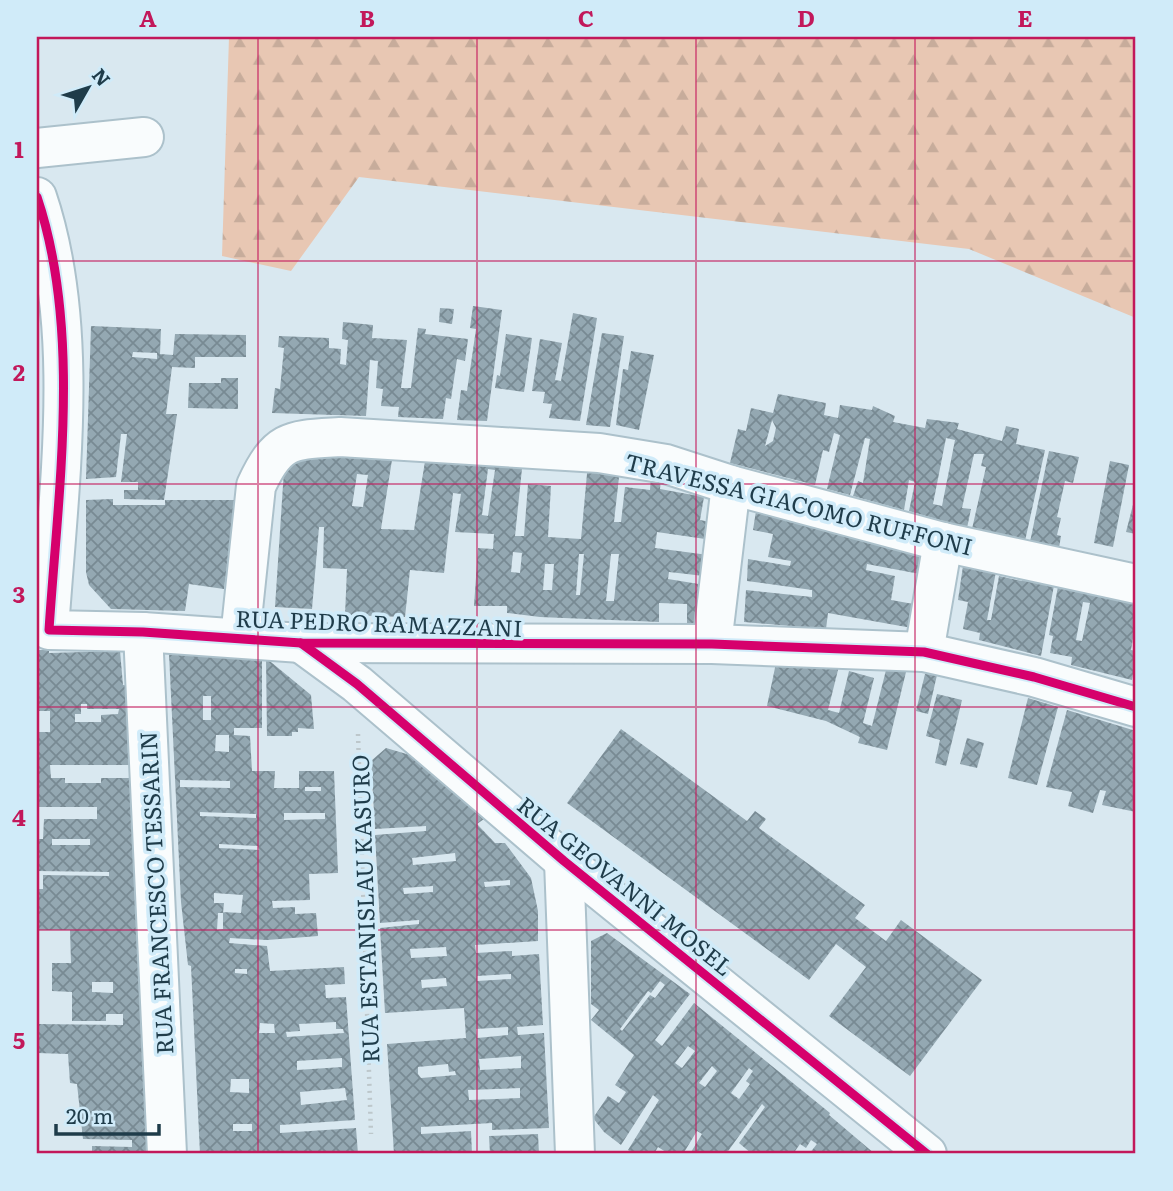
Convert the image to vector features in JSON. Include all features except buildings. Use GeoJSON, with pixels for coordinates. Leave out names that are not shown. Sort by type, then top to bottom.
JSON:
{"type":"FeatureCollection","features":[{"type":"Feature","properties":{"kind":"street"},"geometry":{"type":"LineString","coordinates":[[37,148],[144,137]]}},
{"type":"Feature","properties":{"kind":"street","name":"RUA PEDRO RAMAZZANI"},"geometry":{"type":"LineString","coordinates":[[37,197],[46,224],[56,275],[63,379],[43,630],[143,632],[302,643],[712,644],[924,652],[1034,677],[1136,707]]}},
{"type":"Feature","properties":{"kind":"street","name":"TRAVESSA GIACOMO RUFFONI"},"geometry":{"type":"LineString","coordinates":[[240,638],[256,486],[265,466],[279,448],[301,440],[340,437],[599,453],[666,464],[731,485],[943,542],[1136,584]]}},
{"type":"Feature","properties":{"kind":"street"},"geometry":{"type":"LineString","coordinates":[[712,644],[731,485]]}},
{"type":"Feature","properties":{"kind":"street"},"geometry":{"type":"LineString","coordinates":[[924,652],[943,542]]}},
{"type":"Feature","properties":{"kind":"street","name":"RUA FRANCESCO TESSARIN"},"geometry":{"type":"LineString","coordinates":[[143,632],[167,1154]]}},
{"type":"Feature","properties":{"kind":"street","name":"RUA GEOVANNI MOSEL"},"geometry":{"type":"LineString","coordinates":[[302,643],[357,684],[564,861],[927,1154]]}},
{"type":"Feature","properties":{"kind":"street"},"geometry":{"type":"LineString","coordinates":[[564,861],[584,1147]]}},
{"type":"Feature","properties":{"kind":"green space"},"geometry":{"type":"Polygon","coordinates":[[[229,37],[1136,37],[1136,318],[969,249],[359,177],[291,271],[222,256],[229,37]]]}},
{"type":"Feature","properties":{"kind":"cycle path"},"geometry":{"type":"LineString","coordinates":[[37,197],[51,248],[63,356],[61,467],[49,630],[143,632],[301,643],[712,644],[924,652],[1034,677],[1136,707]]}},
{"type":"Feature","properties":{"kind":"cycle path"},"geometry":{"type":"LineString","coordinates":[[301,643],[357,684],[564,861],[927,1154]]}}]}
